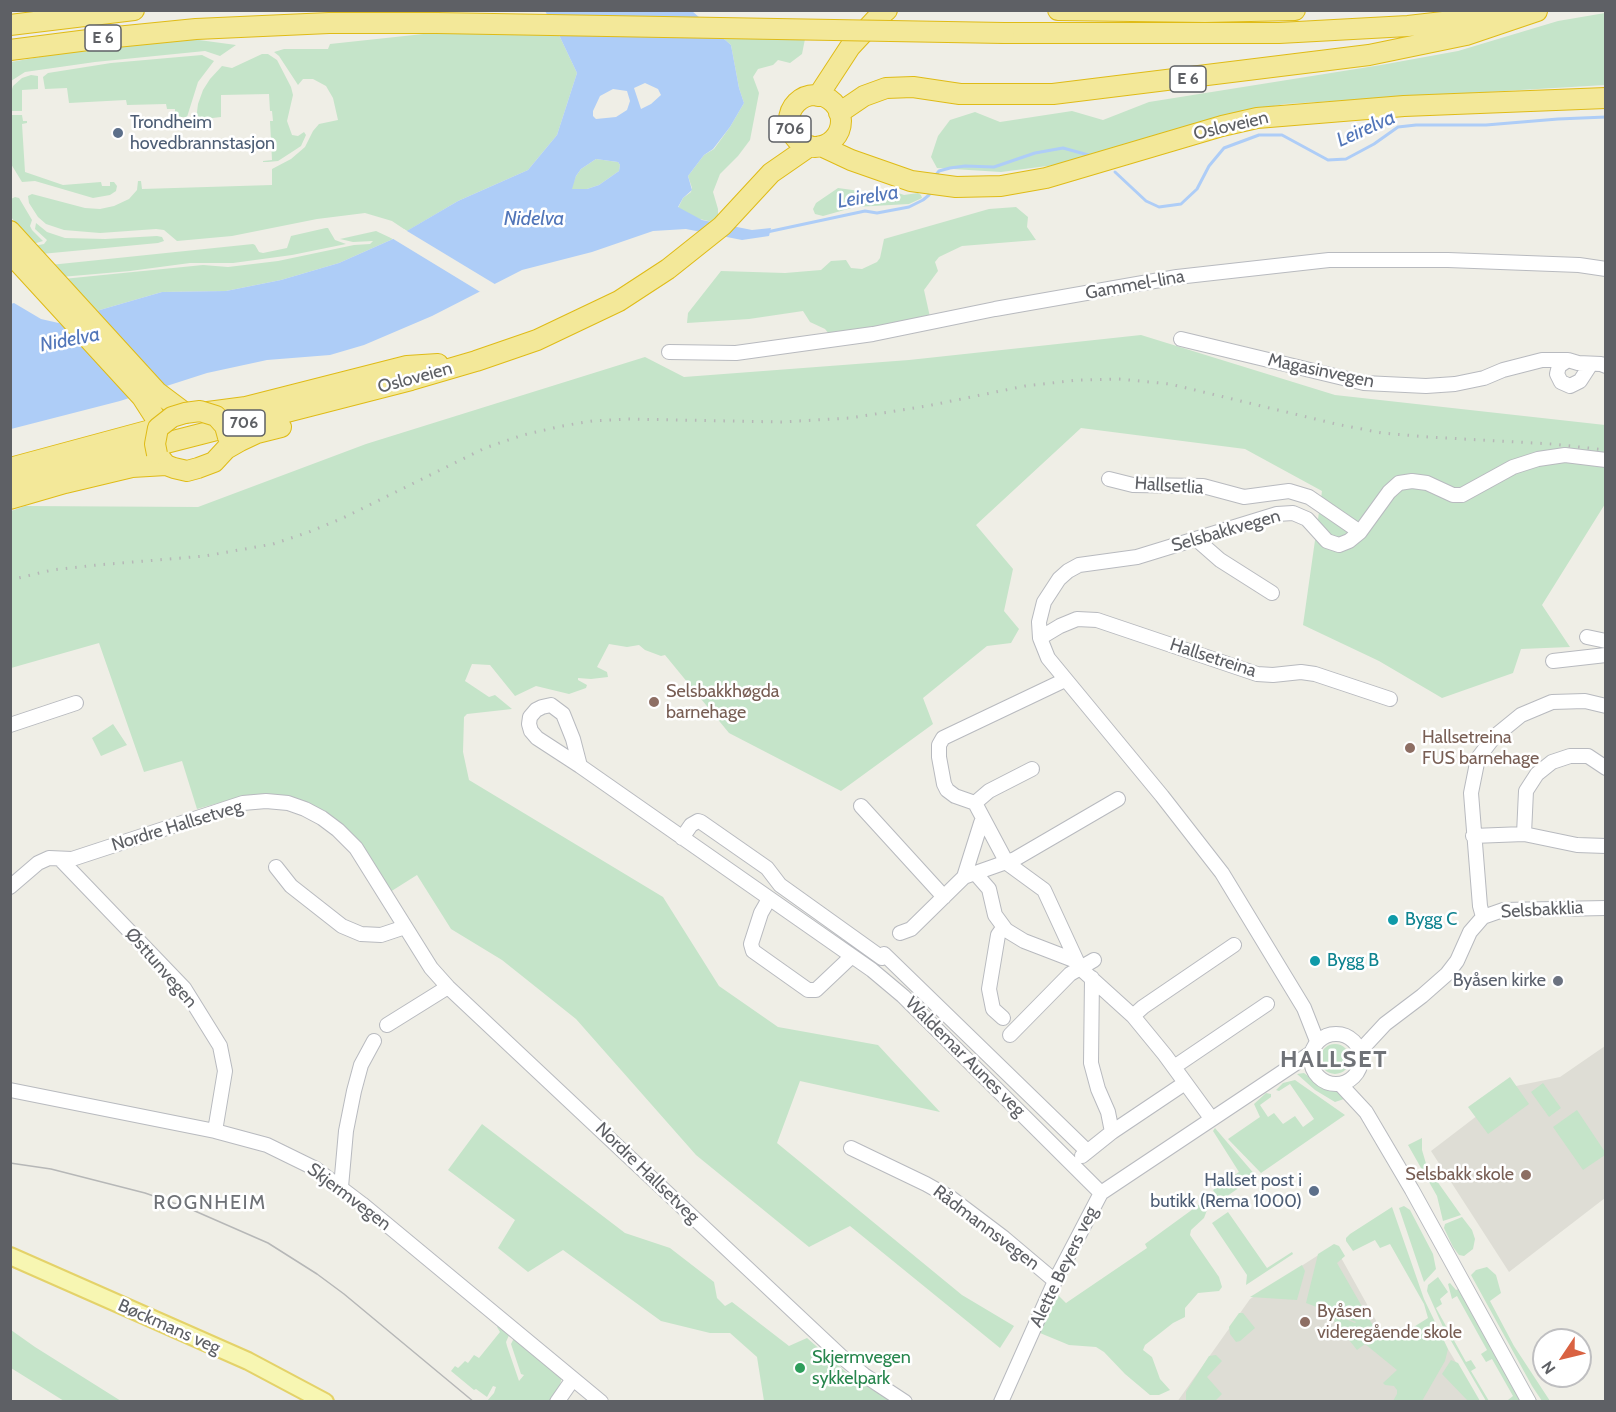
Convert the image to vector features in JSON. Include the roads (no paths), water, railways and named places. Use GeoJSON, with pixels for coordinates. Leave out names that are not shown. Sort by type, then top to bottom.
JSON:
{"type":"FeatureCollection","features":[{"type":"Feature","properties":{"kind":"highway","name":"E 6"},"geometry":{"type":"LineString","coordinates":[[10,25],[134,10]]}},
{"type":"Feature","properties":{"kind":"highway"},"geometry":{"type":"LineString","coordinates":[[818,96],[850,47],[887,10]]}},
{"type":"Feature","properties":{"kind":"highway"},"geometry":{"type":"LineString","coordinates":[[1058,10],[1206,12],[1295,10]]}},
{"type":"Feature","properties":{"kind":"highway","name":"E 6"},"geometry":{"type":"LineString","coordinates":[[10,50],[196,29],[329,23],[1209,34],[1301,33],[1419,25],[1538,11]]}},
{"type":"Feature","properties":{"kind":"highway","name":"E 6"},"geometry":{"type":"LineString","coordinates":[[839,122],[864,96],[886,88],[900,87],[960,94],[1053,94],[1414,48],[1466,35],[1538,11]]}},
{"type":"Feature","properties":{"kind":"highway","name":"706"},"geometry":{"type":"LineString","coordinates":[[818,96],[829,100],[839,122],[832,140],[815,146],[796,139],[790,127],[790,114],[797,103],[807,97],[818,96]]}},
{"type":"Feature","properties":{"kind":"highway","name":"Osloveien"},"geometry":{"type":"LineString","coordinates":[[771,173],[815,146],[911,181],[956,187],[1001,186],[1046,178],[1222,126],[1266,117],[1404,106],[1605,98]]}},
{"type":"Feature","properties":{"kind":"highway","name":"Osloveien"},"geometry":{"type":"LineString","coordinates":[[839,122],[848,145],[866,164]]}},
{"type":"Feature","properties":{"kind":"highway","name":"Osloveien"},"geometry":{"type":"LineString","coordinates":[[10,483],[400,383],[476,361],[566,328],[619,301],[648,283],[704,242],[736,212],[771,173],[783,150],[790,127]]}},
{"type":"Feature","properties":{"kind":"highway"},"geometry":{"type":"LineString","coordinates":[[13,241],[157,392],[185,413]]}},
{"type":"Feature","properties":{"kind":"highway"},"geometry":{"type":"LineString","coordinates":[[13,241],[142,397],[159,427],[154,444],[162,460]]}},
{"type":"Feature","properties":{"kind":"highway","name":"706"},"geometry":{"type":"LineString","coordinates":[[10,468],[159,427],[172,417],[185,413],[246,407],[407,366],[476,361]]}},
{"type":"Feature","properties":{"kind":"highway","name":"706"},"geometry":{"type":"LineString","coordinates":[[10,499],[65,483],[162,460],[182,471],[198,468],[214,462],[227,443],[415,392],[476,361]]}},
{"type":"Feature","properties":{"kind":"highway","name":"706"},"geometry":{"type":"LineString","coordinates":[[208,412],[222,421],[227,443]]}},
{"type":"Feature","properties":{"kind":"main road","name":"Bøckmans veg"},"geometry":{"type":"LineString","coordinates":[[10,1256],[248,1361],[325,1401]]}},
{"type":"Feature","properties":{"kind":"street","name":"Gammel-lina"},"geometry":{"type":"LineString","coordinates":[[669,352],[736,353],[873,334],[994,309],[1177,277],[1329,260],[1448,260],[1579,265],[1605,269]]}},
{"type":"Feature","properties":{"kind":"street","name":"Magasinvegen"},"geometry":{"type":"LineString","coordinates":[[1181,339],[1364,383],[1426,386],[1455,384],[1484,378],[1503,370],[1542,360],[1568,360],[1598,365]]}},
{"type":"Feature","properties":{"kind":"street","name":"Magasinvegen"},"geometry":{"type":"LineString","coordinates":[[1568,360],[1559,366],[1557,374],[1561,382],[1570,386],[1580,381],[1598,365]]}},
{"type":"Feature","properties":{"kind":"street"},"geometry":{"type":"LineString","coordinates":[[1360,532],[1389,492],[1399,483],[1412,480],[1427,483],[1453,495],[1462,495],[1513,467],[1538,459],[1565,455],[1605,460]]}},
{"type":"Feature","properties":{"kind":"street","name":"Hallsetlia"},"geometry":{"type":"LineString","coordinates":[[1109,479],[1134,485],[1203,486],[1244,497],[1290,491],[1309,497],[1360,532]]}},
{"type":"Feature","properties":{"kind":"street","name":"Selsbakkvegen"},"geometry":{"type":"LineString","coordinates":[[1040,639],[1039,622],[1044,602],[1059,579],[1068,571],[1091,562],[1137,557],[1277,514],[1293,513],[1307,519],[1327,541],[1339,544],[1349,541],[1360,532]]}},
{"type":"Feature","properties":{"kind":"street"},"geometry":{"type":"LineString","coordinates":[[1196,539],[1220,561],[1272,593]]}},
{"type":"Feature","properties":{"kind":"street","name":"Hallsetreina"},"geometry":{"type":"LineString","coordinates":[[1040,639],[1060,626],[1077,620],[1097,620],[1257,674],[1301,672],[1315,674],[1390,699]]}},
{"type":"Feature","properties":{"kind":"street"},"geometry":{"type":"LineString","coordinates":[[1587,637],[1605,641]]}},
{"type":"Feature","properties":{"kind":"street"},"geometry":{"type":"LineString","coordinates":[[1040,639],[1048,658],[1065,680],[1162,796],[1222,873],[1304,1008],[1319,1043],[1313,1071],[1324,1082],[1340,1084],[1354,1076],[1359,1069],[1360,1051],[1350,1038],[1344,1034],[1319,1043]]}},
{"type":"Feature","properties":{"kind":"street"},"geometry":{"type":"LineString","coordinates":[[1553,661],[1605,655]]}},
{"type":"Feature","properties":{"kind":"street"},"geometry":{"type":"LineString","coordinates":[[1065,680],[950,733],[940,741],[939,757],[944,784],[947,790],[955,796],[975,803],[1003,865],[1044,890],[1078,964],[1133,1016],[1212,1118]]}},
{"type":"Feature","properties":{"kind":"street"},"geometry":{"type":"LineString","coordinates":[[1483,917],[1473,836],[1471,793],[1478,758],[1494,737],[1521,715],[1552,702],[1585,701],[1605,706]]}},
{"type":"Feature","properties":{"kind":"street"},"geometry":{"type":"LineString","coordinates":[[10,725],[76,703]]}},
{"type":"Feature","properties":{"kind":"street"},"geometry":{"type":"LineString","coordinates":[[1524,834],[1526,791],[1537,774],[1552,762],[1570,756],[1588,756],[1605,768]]}},
{"type":"Feature","properties":{"kind":"street","name":"Waldemar Aunes veg"},"geometry":{"type":"LineString","coordinates":[[580,766],[852,956],[903,996],[1101,1193]]}},
{"type":"Feature","properties":{"kind":"street"},"geometry":{"type":"LineString","coordinates":[[975,803],[988,791],[1032,769]]}},
{"type":"Feature","properties":{"kind":"street"},"geometry":{"type":"LineString","coordinates":[[900,933],[911,929],[969,875],[1003,865],[1118,799]]}},
{"type":"Feature","properties":{"kind":"street","name":"Nordre Hallsetveg"},"geometry":{"type":"LineString","coordinates":[[10,888],[38,863],[49,858],[72,859],[243,803],[266,801],[288,803],[322,818],[356,848],[431,968],[448,987],[842,1358],[905,1401]]}},
{"type":"Feature","properties":{"kind":"street"},"geometry":{"type":"LineString","coordinates":[[861,806],[944,897]]}},
{"type":"Feature","properties":{"kind":"street"},"geometry":{"type":"LineString","coordinates":[[969,875],[981,823],[984,820]]}},
{"type":"Feature","properties":{"kind":"street","name":"Waldemar Aunes veg"},"geometry":{"type":"LineString","coordinates":[[682,838],[691,825],[698,821],[701,822],[767,868],[780,885],[883,956],[1087,1151]]}},
{"type":"Feature","properties":{"kind":"street"},"geometry":{"type":"LineString","coordinates":[[1473,836],[1524,834],[1577,844],[1605,846]]}},
{"type":"Feature","properties":{"kind":"street","name":"Østtunvegen"},"geometry":{"type":"LineString","coordinates":[[60,859],[184,988],[220,1046],[225,1071],[215,1131]]}},
{"type":"Feature","properties":{"kind":"street"},"geometry":{"type":"LineString","coordinates":[[989,889],[1003,865]]}},
{"type":"Feature","properties":{"kind":"street"},"geometry":{"type":"LineString","coordinates":[[276,867],[291,886],[342,926],[361,934],[381,936],[405,927]]}},
{"type":"Feature","properties":{"kind":"street"},"geometry":{"type":"LineString","coordinates":[[969,875],[989,889],[995,915],[1004,928],[1024,941],[1078,964],[1094,960]]}},
{"type":"Feature","properties":{"kind":"street"},"geometry":{"type":"LineString","coordinates":[[769,899],[760,913],[751,944],[753,951],[808,990],[816,990],[852,956]]}},
{"type":"Feature","properties":{"kind":"street","name":"Selsbakklia"},"geometry":{"type":"LineString","coordinates":[[1360,1051],[1385,1024],[1446,975],[1457,961],[1470,932],[1483,917],[1503,910],[1605,908]]}},
{"type":"Feature","properties":{"kind":"street"},"geometry":{"type":"LineString","coordinates":[[1003,1018],[993,1009],[989,989],[998,935],[1004,928]]}},
{"type":"Feature","properties":{"kind":"street"},"geometry":{"type":"LineString","coordinates":[[1133,1016],[1234,945]]}},
{"type":"Feature","properties":{"kind":"street"},"geometry":{"type":"LineString","coordinates":[[1010,1035],[1078,964]]}},
{"type":"Feature","properties":{"kind":"street"},"geometry":{"type":"LineString","coordinates":[[1092,978],[1091,1063],[1112,1132]]}},
{"type":"Feature","properties":{"kind":"street"},"geometry":{"type":"LineString","coordinates":[[387,1026],[448,987]]}},
{"type":"Feature","properties":{"kind":"street"},"geometry":{"type":"LineString","coordinates":[[1174,1067],[1267,1004]]}},
{"type":"Feature","properties":{"kind":"street","name":"Selsbakklia"},"geometry":{"type":"LineString","coordinates":[[1350,1038],[1385,1024]]}},
{"type":"Feature","properties":{"kind":"street"},"geometry":{"type":"LineString","coordinates":[[341,1187],[346,1131],[354,1091],[361,1065],[374,1041]]}},
{"type":"Feature","properties":{"kind":"street","name":"Alette Beyers veg"},"geometry":{"type":"LineString","coordinates":[[1000,1401],[1055,1281],[1101,1193],[1275,1076],[1319,1043]]}},
{"type":"Feature","properties":{"kind":"street","name":"Alette Beyers veg"},"geometry":{"type":"LineString","coordinates":[[1275,1076],[1294,1071],[1313,1071]]}},
{"type":"Feature","properties":{"kind":"street"},"geometry":{"type":"LineString","coordinates":[[1354,1076],[1366,1113]]}},
{"type":"Feature","properties":{"kind":"street"},"geometry":{"type":"LineString","coordinates":[[1073,1164],[1112,1132],[1185,1083]]}},
{"type":"Feature","properties":{"kind":"street"},"geometry":{"type":"LineString","coordinates":[[1340,1084],[1366,1113],[1412,1190],[1529,1401]]}},
{"type":"Feature","properties":{"kind":"street","name":"Skjermvegen"},"geometry":{"type":"LineString","coordinates":[[10,1090],[215,1131],[267,1145],[316,1169],[341,1187],[601,1401]]}},
{"type":"Feature","properties":{"kind":"street","name":"Rådmannsvegen"},"geometry":{"type":"LineString","coordinates":[[850,1148],[951,1198],[1055,1281]]}},
{"type":"Feature","properties":{"kind":"street"},"geometry":{"type":"LineString","coordinates":[[556,1401],[573,1379]]}},
{"type":"Feature","properties":{"kind":"water","name":"Nidelva"},"geometry":{"type":"Polygon","coordinates":[[[545,11],[692,11],[731,45],[744,103],[730,127],[688,176],[692,190],[683,198],[678,207],[702,220],[752,230],[771,228],[769,236],[742,240],[686,229],[653,231],[592,252],[522,270],[432,316],[364,345],[330,355],[267,360],[207,373],[120,401],[11,429],[11,304],[14,303],[41,319],[63,324],[93,312],[162,292],[226,291],[281,280],[339,263],[393,239],[458,201],[528,170],[557,135],[577,73],[545,11]],[[645,83],[634,88],[641,109],[661,95],[658,89],[645,83]],[[613,89],[600,96],[593,111],[596,119],[616,117],[627,110],[630,101],[627,91],[613,89]],[[596,159],[581,169],[572,189],[587,189],[599,185],[619,171],[620,165],[618,162],[596,159]]]}},
{"type":"Feature","properties":{"kind":"waterway","name":"Leirelva"},"geometry":{"type":"LineString","coordinates":[[1115,172],[1146,201],[1159,207],[1181,204],[1197,189],[1209,166],[1224,148],[1259,135],[1282,135],[1328,160],[1346,159],[1374,144],[1398,127],[1486,125],[1606,117]]}},
{"type":"Feature","properties":{"kind":"waterway","name":"Leirelva"},"geometry":{"type":"LineString","coordinates":[[935,176],[939,171],[950,168],[994,167],[1035,153],[1063,148],[1092,156]]}},
{"type":"Feature","properties":{"kind":"waterway","name":"Leirelva"},"geometry":{"type":"LineString","coordinates":[[767,232],[865,211],[877,213],[909,207],[923,200],[931,191]]}},
{"type":"Feature","properties":{"kind":"tram line"},"geometry":{"type":"LineString","coordinates":[[10,1163],[51,1169],[145,1193],[188,1208],[268,1243],[344,1294],[474,1402]]}},
{"type":"Feature","properties":{"kind":"railway"},"geometry":{"type":"LineString","coordinates":[[10,580],[52,570],[205,556],[273,544],[343,518],[485,448],[523,435],[562,426],[592,421],[628,419],[781,422],[850,418],[927,406],[1025,386],[1078,380],[1119,379],[1170,384],[1382,433],[1552,444],[1606,450]]}},
{"type":"Feature","properties":{"kind":"place","name":"Trondheim hovedbrannstasjon"},"geometry":{"type":"Point","coordinates":[118,133]}},
{"type":"Feature","properties":{"kind":"place","name":"Selsbakkhøgda barnehage"},"geometry":{"type":"Point","coordinates":[654,702]}},
{"type":"Feature","properties":{"kind":"place","name":"Hallsetreina FUS barnehage"},"geometry":{"type":"Point","coordinates":[1410,748]}},
{"type":"Feature","properties":{"kind":"place","name":"Bygg C"},"geometry":{"type":"Point","coordinates":[1393,920]}},
{"type":"Feature","properties":{"kind":"place","name":"Bygg B"},"geometry":{"type":"Point","coordinates":[1315,961]}},
{"type":"Feature","properties":{"kind":"place","name":"Byåsen kirke"},"geometry":{"type":"Point","coordinates":[1558,981]}},
{"type":"Feature","properties":{"kind":"place","name":"Selsbakk skole"},"geometry":{"type":"Point","coordinates":[1526,1175]}},
{"type":"Feature","properties":{"kind":"place","name":"Hallset post i butikk (Rema 1000)"},"geometry":{"type":"Point","coordinates":[1314,1191]}},
{"type":"Feature","properties":{"kind":"place","name":"Byåsen videregående skole"},"geometry":{"type":"Point","coordinates":[1305,1322]}},
{"type":"Feature","properties":{"kind":"place","name":"Skjermvegen sykkelpark"},"geometry":{"type":"Point","coordinates":[800,1368]}},
{"type":"Feature","properties":{"kind":"district","name":"HALLSET"},"geometry":{"type":"Point","coordinates":[1334,1060]}},
{"type":"Feature","properties":{"kind":"district","name":"ROGNHEIM"},"geometry":{"type":"Point","coordinates":[210,1203]}}]}
